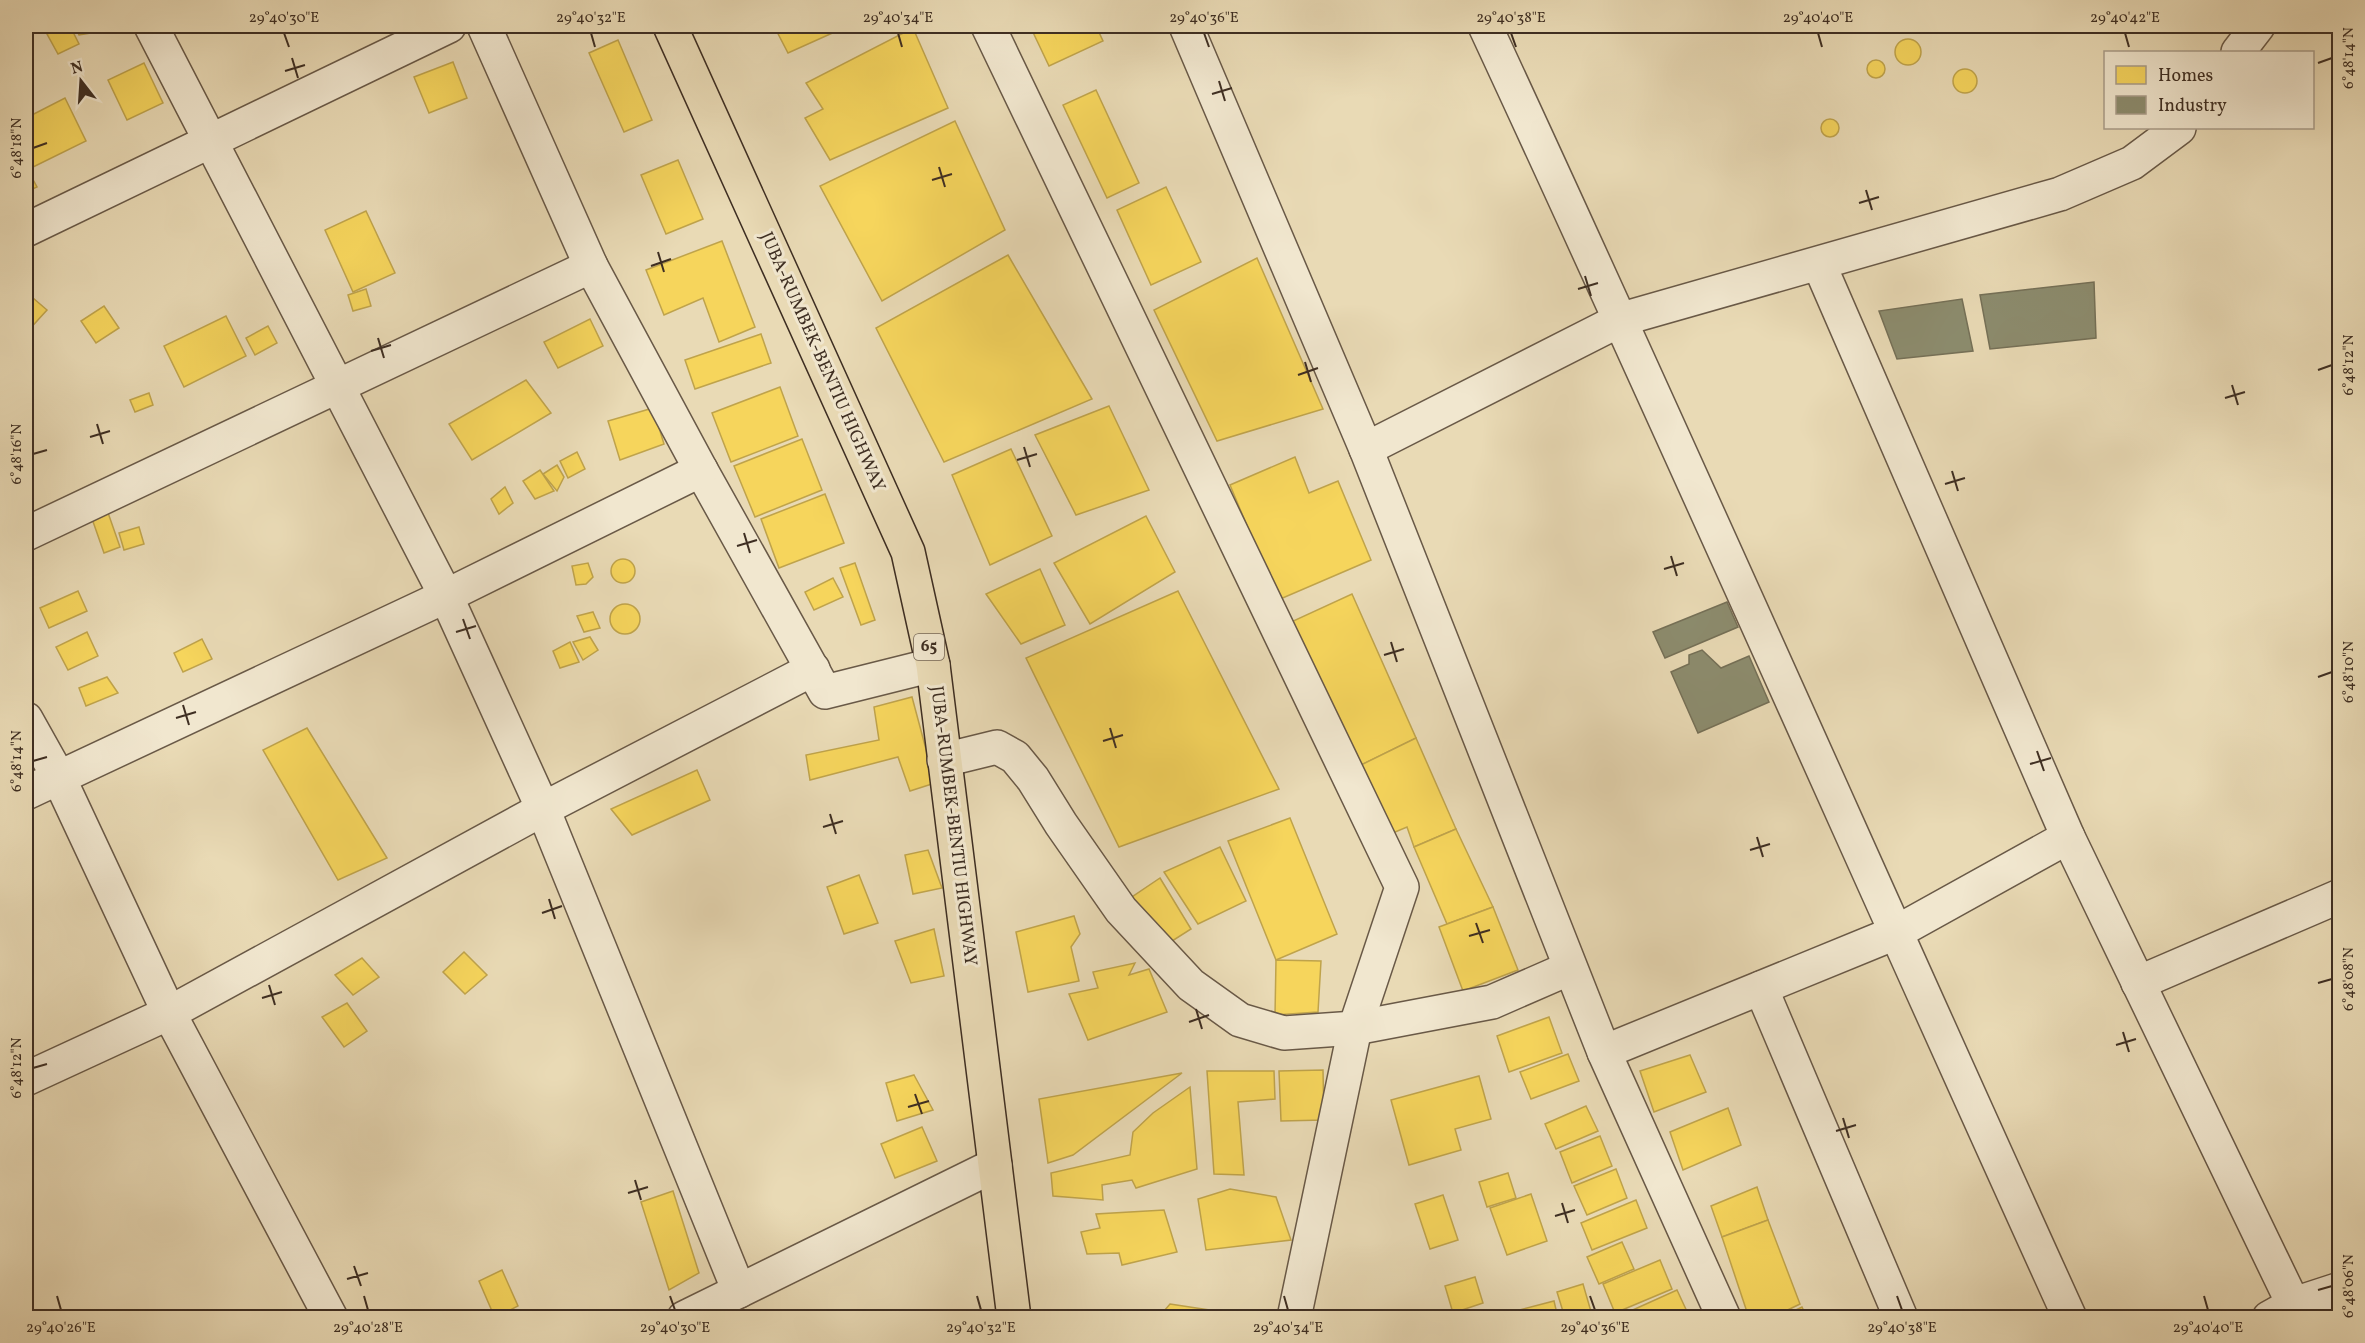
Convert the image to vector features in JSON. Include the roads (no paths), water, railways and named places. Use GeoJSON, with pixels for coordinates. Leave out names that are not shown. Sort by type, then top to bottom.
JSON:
{"type":"FeatureCollection","features":[{"type":"Feature","properties":{"kind":"main road","name":"JUBA-RUMBEK-BENTIU HIGHWAY"},"geometry":{"type":"LineString","coordinates":[[670,26],[908,552],[933,664],[1014,1317]]}},
{"type":"Feature","properties":{"kind":"street"},"geometry":{"type":"LineString","coordinates":[[151,26],[446,597],[543,809],[739,1291]]}},
{"type":"Feature","properties":{"kind":"street"},"geometry":{"type":"LineString","coordinates":[[26,230],[449,26]]}},
{"type":"Feature","properties":{"kind":"street"},"geometry":{"type":"LineString","coordinates":[[484,26],[591,266],[700,470],[825,692],[933,664]]}},
{"type":"Feature","properties":{"kind":"street"},"geometry":{"type":"LineString","coordinates":[[988,26],[1402,887],[1355,1028],[1294,1317]]}},
{"type":"Feature","properties":{"kind":"street"},"geometry":{"type":"LineString","coordinates":[[1186,26],[1366,449],[1604,1052],[1724,1317]]}},
{"type":"Feature","properties":{"kind":"street"},"geometry":{"type":"LineString","coordinates":[[1485,26],[1622,319],[1895,933],[2070,1317]]}},
{"type":"Feature","properties":{"kind":"street"},"geometry":{"type":"LineString","coordinates":[[2239,51],[2258,26]]}},
{"type":"Feature","properties":{"kind":"street"},"geometry":{"type":"LineString","coordinates":[[1366,449],[1622,319],[2060,194],[2132,163],[2178,129]]}},
{"type":"Feature","properties":{"kind":"street"},"geometry":{"type":"LineString","coordinates":[[1820,264],[2068,837],[2138,983],[2288,1313],[2340,1289]]}},
{"type":"Feature","properties":{"kind":"street"},"geometry":{"type":"LineString","coordinates":[[26,534],[591,266]]}},
{"type":"Feature","properties":{"kind":"street"},"geometry":{"type":"LineString","coordinates":[[26,793],[446,597],[700,470]]}},
{"type":"Feature","properties":{"kind":"street"},"geometry":{"type":"LineString","coordinates":[[26,1079],[169,1013],[543,809],[813,669]]}},
{"type":"Feature","properties":{"kind":"street"},"geometry":{"type":"LineString","coordinates":[[26,719],[59,778],[169,1013],[331,1317]]}},
{"type":"Feature","properties":{"kind":"street"},"geometry":{"type":"LineString","coordinates":[[945,760],[997,747],[1015,756],[1033,778],[1061,824],[1121,910],[1191,985],[1240,1020],[1284,1034],[1355,1028],[1492,1002],[1570,968]]}},
{"type":"Feature","properties":{"kind":"street"},"geometry":{"type":"LineString","coordinates":[[1604,1052],[1895,933],[2068,837]]}},
{"type":"Feature","properties":{"kind":"street"},"geometry":{"type":"LineString","coordinates":[[2138,983],[2340,896]]}},
{"type":"Feature","properties":{"kind":"street"},"geometry":{"type":"LineString","coordinates":[[1761,988],[1901,1317]]}},
{"type":"Feature","properties":{"kind":"street"},"geometry":{"type":"LineString","coordinates":[[684,1317],[995,1165]]}}]}
